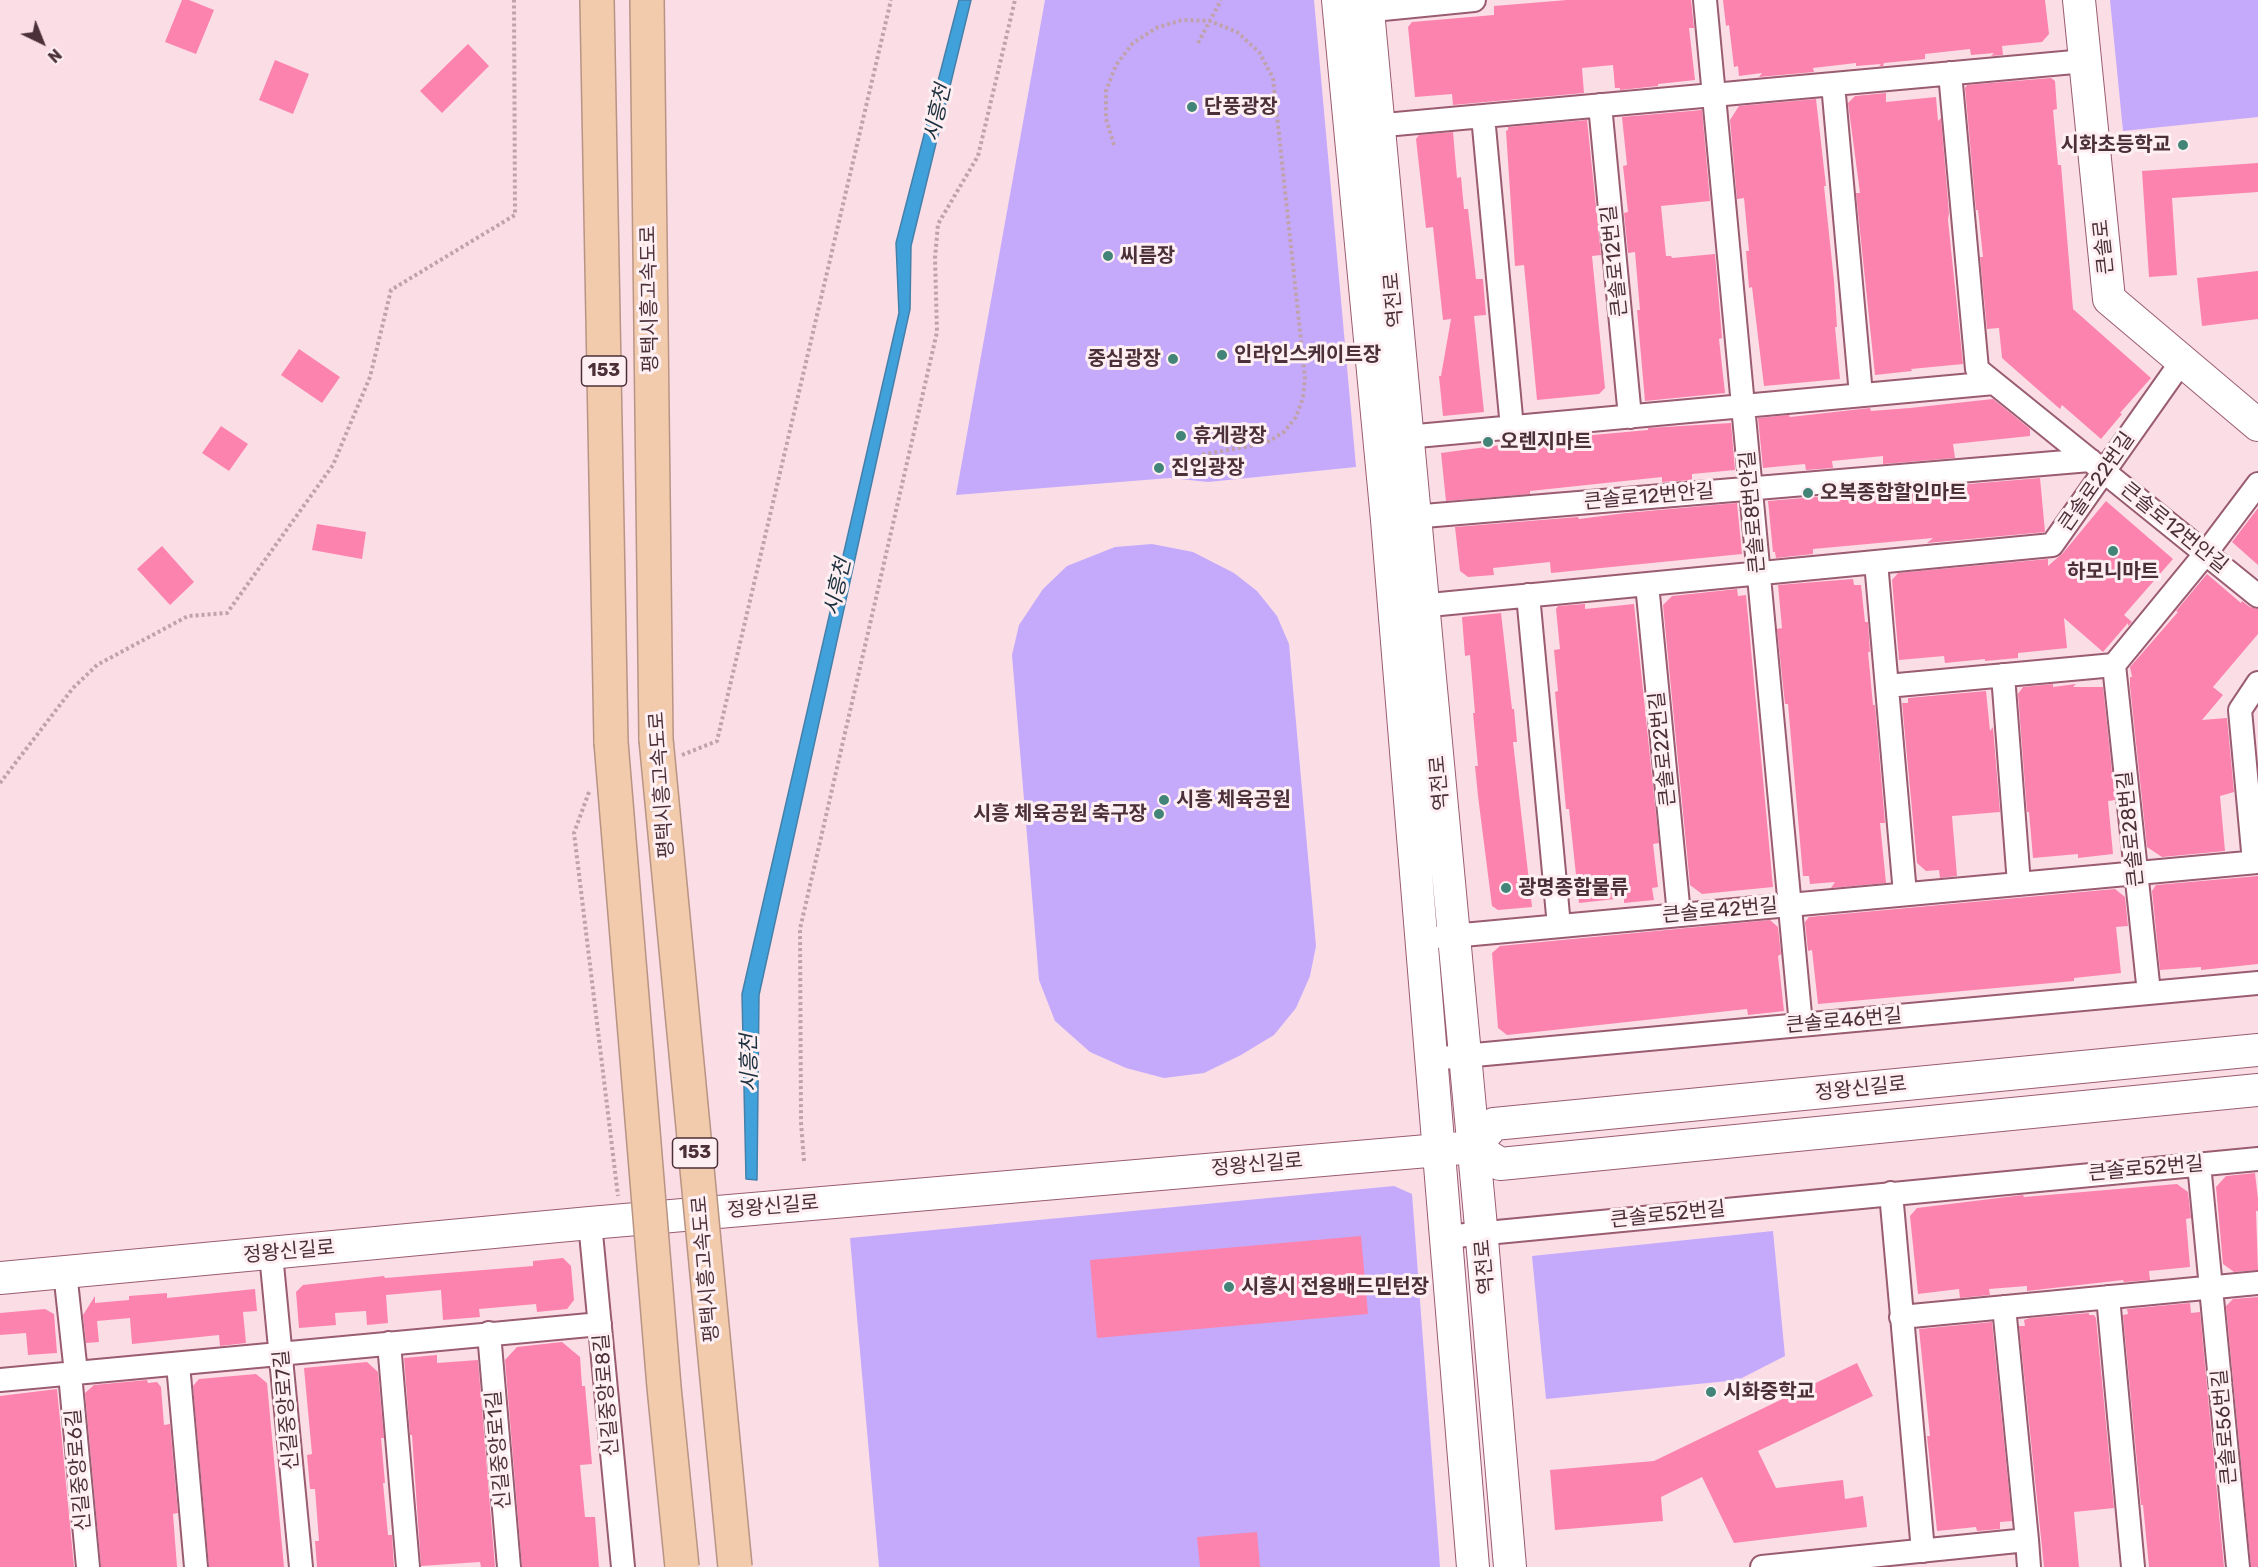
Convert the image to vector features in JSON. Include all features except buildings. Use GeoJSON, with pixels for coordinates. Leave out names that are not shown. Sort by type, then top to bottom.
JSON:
{"type":"FeatureCollection","features":[{"type":"Feature","properties":{"kind":"highway","name":"153"},"geometry":{"type":"LineString","coordinates":[[597,0],[611,742],[662,1363],[682,1567]]}},
{"type":"Feature","properties":{"kind":"highway","name":"평택시흥고속도로"},"geometry":{"type":"LineString","coordinates":[[646,0],[665,749],[735,1567]]}},
{"type":"Feature","properties":{"kind":"street"},"geometry":{"type":"LineString","coordinates":[[1353,6],[1474,0]]}},
{"type":"Feature","properties":{"kind":"street","name":"큰솔로8번안길"},"geometry":{"type":"LineString","coordinates":[[1705,0],[1801,1025]]}},
{"type":"Feature","properties":{"kind":"street","name":"큰솔로"},"geometry":{"type":"LineString","coordinates":[[2079,0],[2109,299],[2258,425]]}},
{"type":"Feature","properties":{"kind":"street","name":"역전로"},"geometry":{"type":"LineString","coordinates":[[1353,6],[1408,607],[1421,939],[1473,1567]]}},
{"type":"Feature","properties":{"kind":"street"},"geometry":{"type":"LineString","coordinates":[[1364,127],[2085,61]]}},
{"type":"Feature","properties":{"kind":"street","name":"큰솔로12번안길"},"geometry":{"type":"LineString","coordinates":[[1950,73],[1977,369],[2258,596]]}},
{"type":"Feature","properties":{"kind":"street"},"geometry":{"type":"LineString","coordinates":[[1833,84],[1861,395]]}},
{"type":"Feature","properties":{"kind":"street","name":"큰솔로12번길"},"geometry":{"type":"LineString","coordinates":[[1600,105],[1630,417]]}},
{"type":"Feature","properties":{"kind":"street"},"geometry":{"type":"LineString","coordinates":[[1483,116],[1512,428]]}},
{"type":"Feature","properties":{"kind":"street","name":"큰솔로22번길"},"geometry":{"type":"LineString","coordinates":[[1408,607],[2052,545],[2097,466],[2182,362]]}},
{"type":"Feature","properties":{"kind":"street"},"geometry":{"type":"LineString","coordinates":[[1393,439],[1994,383]]}},
{"type":"Feature","properties":{"kind":"street","name":"큰솔로12번안길"},"geometry":{"type":"LineString","coordinates":[[1401,518],[1750,488],[2097,466]]}},
{"type":"Feature","properties":{"kind":"street"},"geometry":{"type":"LineString","coordinates":[[1887,686],[2114,664],[2206,553],[2258,484]]}},
{"type":"Feature","properties":{"kind":"street"},"geometry":{"type":"LineString","coordinates":[[1876,562],[1905,894]]}},
{"type":"Feature","properties":{"kind":"street","name":"큰솔로22번길"},"geometry":{"type":"LineString","coordinates":[[1647,584],[1679,915]]}},
{"type":"Feature","properties":{"kind":"street"},"geometry":{"type":"LineString","coordinates":[[1528,595],[1559,926]]}},
{"type":"Feature","properties":{"kind":"street","name":"역전로"},"geometry":{"type":"LineString","coordinates":[[1408,607],[1454,936],[1510,1567]]}},
{"type":"Feature","properties":{"kind":"street","name":"큰솔로28번길"},"geometry":{"type":"LineString","coordinates":[[2114,664],[2149,993]]}},
{"type":"Feature","properties":{"kind":"street"},"geometry":{"type":"LineString","coordinates":[[2003,675],[2019,884]]}},
{"type":"Feature","properties":{"kind":"street"},"geometry":{"type":"LineString","coordinates":[[2256,862],[2240,710],[2258,683]]}},
{"type":"Feature","properties":{"kind":"street","name":"큰솔로42번길"},"geometry":{"type":"LineString","coordinates":[[1421,939],[2256,862]]}},
{"type":"Feature","properties":{"kind":"street","name":"큰솔로46번길"},"geometry":{"type":"LineString","coordinates":[[1431,1059],[2258,983]]}},
{"type":"Feature","properties":{"kind":"street","name":"정왕신길로"},"geometry":{"type":"LineString","coordinates":[[1474,1147],[1494,1124],[2258,1050]]}},
{"type":"Feature","properties":{"kind":"street","name":"정왕신길로"},"geometry":{"type":"LineString","coordinates":[[0,1278],[621,1220],[1474,1147],[1500,1164],[2258,1090]]}},
{"type":"Feature","properties":{"kind":"street","name":"큰솔로52번길"},"geometry":{"type":"LineString","coordinates":[[1445,1237],[2258,1159]]}},
{"type":"Feature","properties":{"kind":"street","name":"큰솔로56번길"},"geometry":{"type":"LineString","coordinates":[[2199,1164],[2238,1567]]}},
{"type":"Feature","properties":{"kind":"street"},"geometry":{"type":"LineString","coordinates":[[1891,1193],[1923,1551]]}},
{"type":"Feature","properties":{"kind":"street","name":"신길중앙로8길"},"geometry":{"type":"LineString","coordinates":[[590,1223],[622,1567]]}},
{"type":"Feature","properties":{"kind":"street","name":"신길중앙로7길"},"geometry":{"type":"LineString","coordinates":[[272,1254],[301,1567]]}},
{"type":"Feature","properties":{"kind":"street","name":"신길중앙로6길"},"geometry":{"type":"LineString","coordinates":[[65,1272],[88,1567]]}},
{"type":"Feature","properties":{"kind":"street"},"geometry":{"type":"LineString","coordinates":[[1901,1317],[2258,1283]]}},
{"type":"Feature","properties":{"kind":"street"},"geometry":{"type":"LineString","coordinates":[[2108,1298],[2133,1567]]}},
{"type":"Feature","properties":{"kind":"street"},"geometry":{"type":"LineString","coordinates":[[2004,1307],[2030,1567]]}},
{"type":"Feature","properties":{"kind":"street"},"geometry":{"type":"LineString","coordinates":[[0,1380],[600,1324]]}},
{"type":"Feature","properties":{"kind":"street","name":"신길중앙로1길"},"geometry":{"type":"LineString","coordinates":[[489,1334],[509,1567]]}},
{"type":"Feature","properties":{"kind":"street"},"geometry":{"type":"LineString","coordinates":[[389,1343],[408,1567]]}},
{"type":"Feature","properties":{"kind":"street"},"geometry":{"type":"LineString","coordinates":[[178,1364],[196,1567]]}},
{"type":"Feature","properties":{"kind":"street"},"geometry":{"type":"LineString","coordinates":[[1762,1567],[1823,1564],[2027,1540]]}},
{"type":"Feature","properties":{"kind":"path"},"geometry":{"type":"LineString","coordinates":[[0,783],[73,688],[97,665],[188,616],[227,613],[333,465],[370,377],[391,290],[515,215],[514,0]]}},
{"type":"Feature","properties":{"kind":"path"},"geometry":{"type":"LineString","coordinates":[[665,749],[717,741],[891,0]]}},
{"type":"Feature","properties":{"kind":"path"},"geometry":{"type":"LineString","coordinates":[[804,1161],[801,1123],[800,929],[937,332],[934,258],[938,224],[978,156],[1015,0]]}},
{"type":"Feature","properties":{"kind":"path"},"geometry":{"type":"LineString","coordinates":[[1198,43],[1221,0]]}},
{"type":"Feature","properties":{"kind":"path"},"geometry":{"type":"LineString","coordinates":[[1114,145],[1106,119],[1106,91],[1116,65],[1127,50],[1155,28],[1182,20],[1210,21],[1237,32],[1259,52],[1273,78],[1305,378],[1304,398],[1296,417],[1284,432],[1266,443],[1200,455]]}},
{"type":"Feature","properties":{"kind":"path"},"geometry":{"type":"LineString","coordinates":[[598,789],[587,793],[574,833],[621,1220]]}},
{"type":"Feature","properties":{"kind":"shaded area"},"geometry":{"type":"Polygon","coordinates":[[[1045,0],[1314,0],[1356,467],[1208,482],[1170,478],[956,495],[1045,0]]]}},
{"type":"Feature","properties":{"kind":"shaded area"},"geometry":{"type":"Polygon","coordinates":[[[2110,0],[2258,0],[2258,117],[2123,131],[2110,0]]]}},
{"type":"Feature","properties":{"kind":"shaded area","name":"시흥 체육공원"},"geometry":{"type":"Polygon","coordinates":[[[1152,544],[1193,552],[1234,573],[1257,591],[1277,616],[1289,644],[1316,946],[1310,976],[1296,1008],[1274,1035],[1241,1055],[1204,1073],[1164,1078],[1126,1068],[1090,1052],[1055,1021],[1039,980],[1012,655],[1019,625],[1043,589],[1067,566],[1115,547],[1152,544]]]}},
{"type":"Feature","properties":{"kind":"shaded area"},"geometry":{"type":"Polygon","coordinates":[[[1394,1186],[1412,1194],[1440,1567],[879,1567],[850,1238],[1394,1186]]]}},
{"type":"Feature","properties":{"kind":"shaded area"},"geometry":{"type":"Polygon","coordinates":[[[1773,1231],[1785,1356],[1738,1380],[1546,1399],[1532,1256],[1773,1231]]]}},
{"type":"Feature","properties":{"kind":"water","name":"시흥천"},"geometry":{"type":"Polygon","coordinates":[[[959,0],[971,0],[911,246],[910,309],[759,995],[757,1180],[746,1179],[742,994],[899,313],[896,243],[959,0]]]}},
{"type":"Feature","properties":{"kind":"place","name":"단풍광장"},"geometry":{"type":"Point","coordinates":[1192,107]}},
{"type":"Feature","properties":{"kind":"place","name":"시화초등학교"},"geometry":{"type":"Point","coordinates":[2183,145]}},
{"type":"Feature","properties":{"kind":"place","name":"씨름장"},"geometry":{"type":"Point","coordinates":[1108,256]}},
{"type":"Feature","properties":{"kind":"place","name":"인라인스케이트장"},"geometry":{"type":"Point","coordinates":[1222,355]}},
{"type":"Feature","properties":{"kind":"place","name":"중심광장"},"geometry":{"type":"Point","coordinates":[1173,359]}},
{"type":"Feature","properties":{"kind":"place","name":"휴게광장"},"geometry":{"type":"Point","coordinates":[1181,436]}},
{"type":"Feature","properties":{"kind":"place","name":"오렌지마트"},"geometry":{"type":"Point","coordinates":[1488,442]}},
{"type":"Feature","properties":{"kind":"place","name":"진입광장"},"geometry":{"type":"Point","coordinates":[1159,468]}},
{"type":"Feature","properties":{"kind":"place","name":"오복종합할인마트"},"geometry":{"type":"Point","coordinates":[1808,493]}},
{"type":"Feature","properties":{"kind":"place","name":"하모니마트"},"geometry":{"type":"Point","coordinates":[2113,551]}},
{"type":"Feature","properties":{"kind":"place","name":"시흥 체육공원"},"geometry":{"type":"Point","coordinates":[1164,800]}},
{"type":"Feature","properties":{"kind":"place","name":"시흥 체육공원 축구장"},"geometry":{"type":"Point","coordinates":[1159,814]}},
{"type":"Feature","properties":{"kind":"place","name":"광명종합물류"},"geometry":{"type":"Point","coordinates":[1506,888]}},
{"type":"Feature","properties":{"kind":"place","name":"시흥시 전용배드민턴장"},"geometry":{"type":"Point","coordinates":[1229,1287]}},
{"type":"Feature","properties":{"kind":"place","name":"시화중학교"},"geometry":{"type":"Point","coordinates":[1711,1392]}}]}
